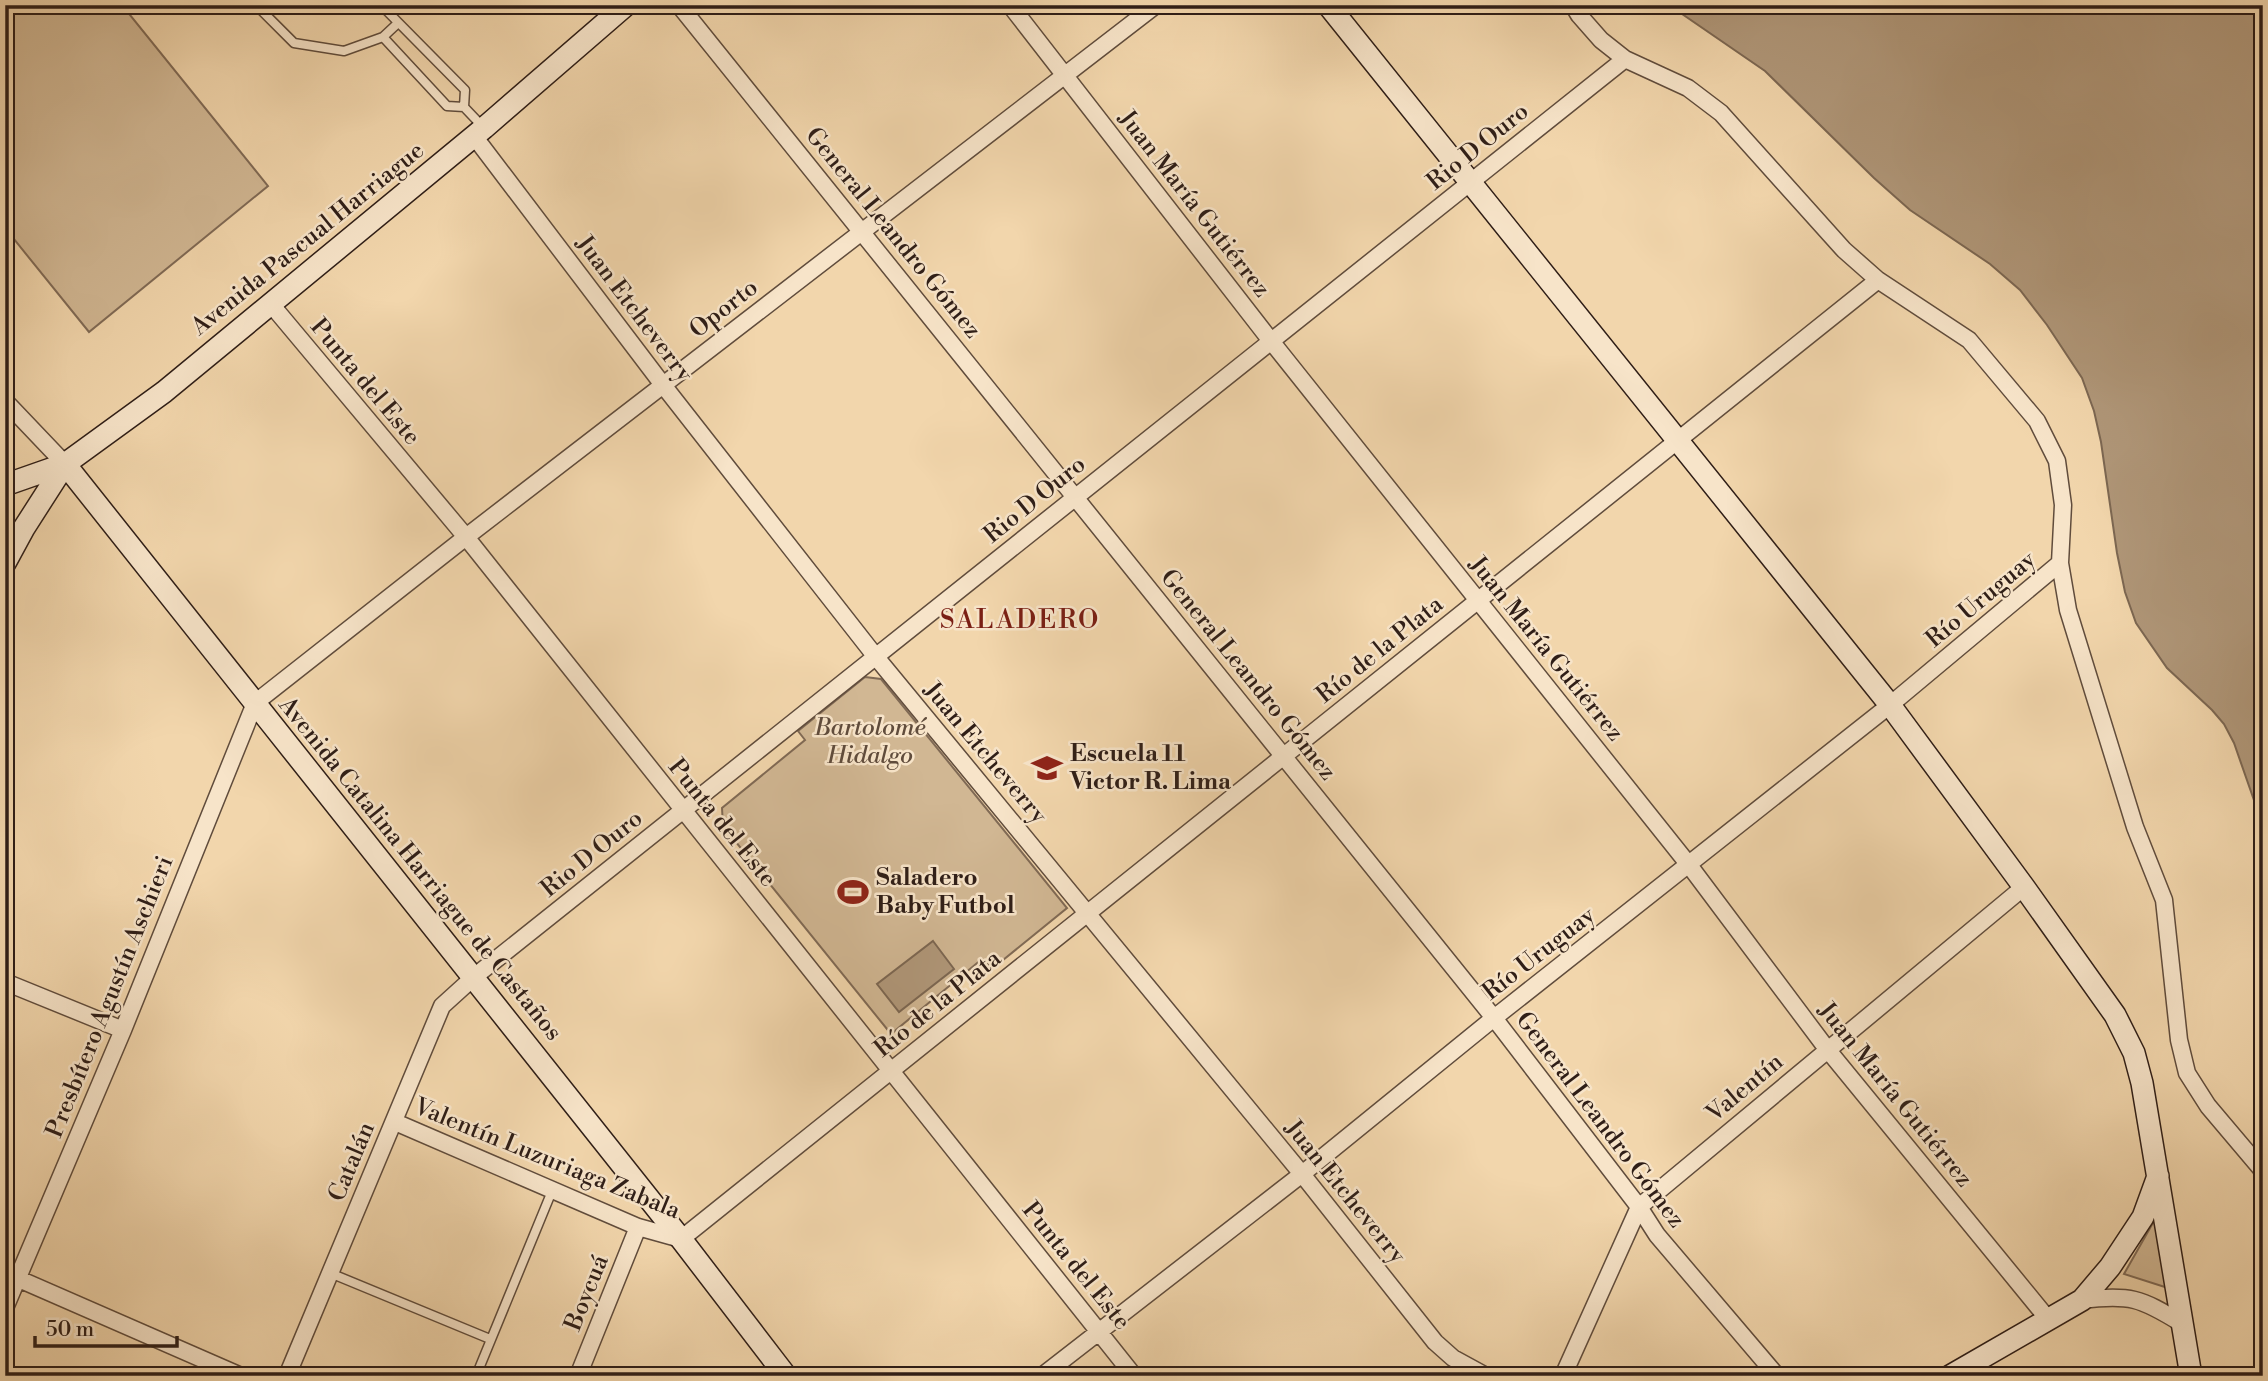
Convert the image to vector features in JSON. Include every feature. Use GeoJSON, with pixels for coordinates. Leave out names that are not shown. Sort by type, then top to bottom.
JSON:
{"type":"FeatureCollection","features":[{"type":"Feature","properties":{"kind":"street","name":"Avenida Pascual Harriague"},"geometry":{"type":"LineString","coordinates":[[5,485],[65,464],[164,391],[479,132],[626,5]]}},
{"type":"Feature","properties":{"kind":"street","name":"General Leandro Gómez"},"geometry":{"type":"LineString","coordinates":[[679,5],[1494,1018],[1639,1207],[1657,1235],[1777,1376]]}},
{"type":"Feature","properties":{"kind":"street","name":"Juan María Gutiérrez"},"geometry":{"type":"LineString","coordinates":[[1010,5],[1271,341],[1689,865],[1827,1049],[2048,1319]]}},
{"type":"Feature","properties":{"kind":"street","name":"Oporto"},"geometry":{"type":"LineString","coordinates":[[255,703],[1156,5]]}},
{"type":"Feature","properties":{"kind":"street"},"geometry":{"type":"LineString","coordinates":[[1328,5],[1890,705],[2115,1016],[2134,1053],[2142,1083],[2191,1376]]}},
{"type":"Feature","properties":{"kind":"street"},"geometry":{"type":"LineString","coordinates":[[1573,5],[1601,40],[1625,59],[1688,88],[1721,113],[1844,250],[1878,280],[1969,340],[2037,421],[2057,461],[2063,505],[2060,563],[2068,610],[2135,827],[2164,900],[2179,1040],[2187,1073],[2208,1106],[2263,1171]]}},
{"type":"Feature","properties":{"kind":"street","name":"Rio D Ouro"},"geometry":{"type":"LineString","coordinates":[[474,977],[1625,59]]}},
{"type":"Feature","properties":{"kind":"street","name":"Juan Etcheverry"},"geometry":{"type":"LineString","coordinates":[[479,132],[663,385],[876,657],[1302,1174],[1435,1342],[1453,1358],[1486,1376]]}},
{"type":"Feature","properties":{"kind":"street","name":"Río de la Plata"},"geometry":{"type":"LineString","coordinates":[[681,1239],[1878,280]]}},
{"type":"Feature","properties":{"kind":"street","name":"Punta del Este"},"geometry":{"type":"LineString","coordinates":[[270,303],[466,537],[1135,1376]]}},
{"type":"Feature","properties":{"kind":"street","name":"Avenida Catalina Harriague de Castaños"},"geometry":{"type":"LineString","coordinates":[[5,401],[65,464],[474,977],[786,1376]]}},
{"type":"Feature","properties":{"kind":"street"},"geometry":{"type":"LineString","coordinates":[[5,563],[65,464]]}},
{"type":"Feature","properties":{"kind":"street","name":"Río Uruguay"},"geometry":{"type":"LineString","coordinates":[[1042,1376],[1302,1174],[1494,1018],[1890,705],[2060,563]]}},
{"type":"Feature","properties":{"kind":"street","name":"Presbítero Agustín Aschieri"},"geometry":{"type":"LineString","coordinates":[[5,1308],[11,1276],[122,1030],[255,703]]}},
{"type":"Feature","properties":{"kind":"street","name":"Valentín"},"geometry":{"type":"LineString","coordinates":[[1563,1376],[1639,1207],[2024,887]]}},
{"type":"Feature","properties":{"kind":"street","name":"Catalán"},"geometry":{"type":"LineString","coordinates":[[287,1376],[442,1006],[474,977]]}},
{"type":"Feature","properties":{"kind":"street"},"geometry":{"type":"LineString","coordinates":[[5,982],[122,1030]]}},
{"type":"Feature","properties":{"kind":"street","name":"Valentín Luzuriaga Zabala"},"geometry":{"type":"LineString","coordinates":[[395,1122],[638,1227],[681,1239]]}},
{"type":"Feature","properties":{"kind":"street"},"geometry":{"type":"LineString","coordinates":[[1950,1376],[2082,1300],[2110,1267],[2143,1217],[2159,1174]]}},
{"type":"Feature","properties":{"kind":"street","name":"Boycuá"},"geometry":{"type":"LineString","coordinates":[[578,1376],[638,1227]]}},
{"type":"Feature","properties":{"kind":"street"},"geometry":{"type":"LineString","coordinates":[[11,1276],[241,1376]]}},
{"type":"Feature","properties":{"kind":"street"},"geometry":{"type":"LineString","coordinates":[[2082,1300],[2114,1296],[2132,1298],[2153,1305],[2181,1323]]}},
{"type":"Feature","properties":{"kind":"lane"},"geometry":{"type":"LineString","coordinates":[[256,5],[294,43],[344,51],[383,37],[398,23]]}},
{"type":"Feature","properties":{"kind":"lane"},"geometry":{"type":"LineString","coordinates":[[381,5],[465,90],[464,107],[479,132]]}},
{"type":"Feature","properties":{"kind":"lane"},"geometry":{"type":"LineString","coordinates":[[383,37],[447,106],[464,107]]}},
{"type":"Feature","properties":{"kind":"lane"},"geometry":{"type":"LineString","coordinates":[[476,1376],[552,1191]]}},
{"type":"Feature","properties":{"kind":"lane"},"geometry":{"type":"LineString","coordinates":[[330,1273],[490,1339]]}},
{"type":"Feature","properties":{"kind":"green space"},"geometry":{"type":"Polygon","coordinates":[[[17,5],[122,5],[268,186],[89,332],[5,228],[5,15],[17,5]]]}},
{"type":"Feature","properties":{"kind":"green space","name":"Bartolomé Hidalgo"},"geometry":{"type":"Polygon","coordinates":[[[865,677],[881,679],[1067,908],[992,969],[982,959],[891,1034],[723,826],[722,808],[805,740],[798,731],[865,677]]]}},
{"type":"Feature","properties":{"kind":"green space"},"geometry":{"type":"Polygon","coordinates":[[[2158,1214],[2168,1288],[2124,1274],[2158,1214]]]}},
{"type":"Feature","properties":{"kind":"shaded area"},"geometry":{"type":"Polygon","coordinates":[[[1669,5],[2263,5],[2263,826],[2234,743],[2224,724],[2167,668],[2136,623],[2125,592],[2117,553],[2094,411],[2082,378],[2047,325],[2020,290],[1990,264],[1910,210],[1765,71],[1669,5]]]}},
{"type":"Feature","properties":{"kind":"shaded area"},"geometry":{"type":"Polygon","coordinates":[[[933,941],[954,969],[899,1012],[877,984],[933,941]]]}},
{"type":"Feature","properties":{"kind":"place","name":"Escuela 11 Victor R. Lima"},"geometry":{"type":"Point","coordinates":[1047,768]}},
{"type":"Feature","properties":{"kind":"place","name":"Saladero Baby Futbol"},"geometry":{"type":"Point","coordinates":[853,892]}},
{"type":"Feature","properties":{"kind":"district","name":"SALADERO"},"geometry":{"type":"Point","coordinates":[1020,620]}}]}
